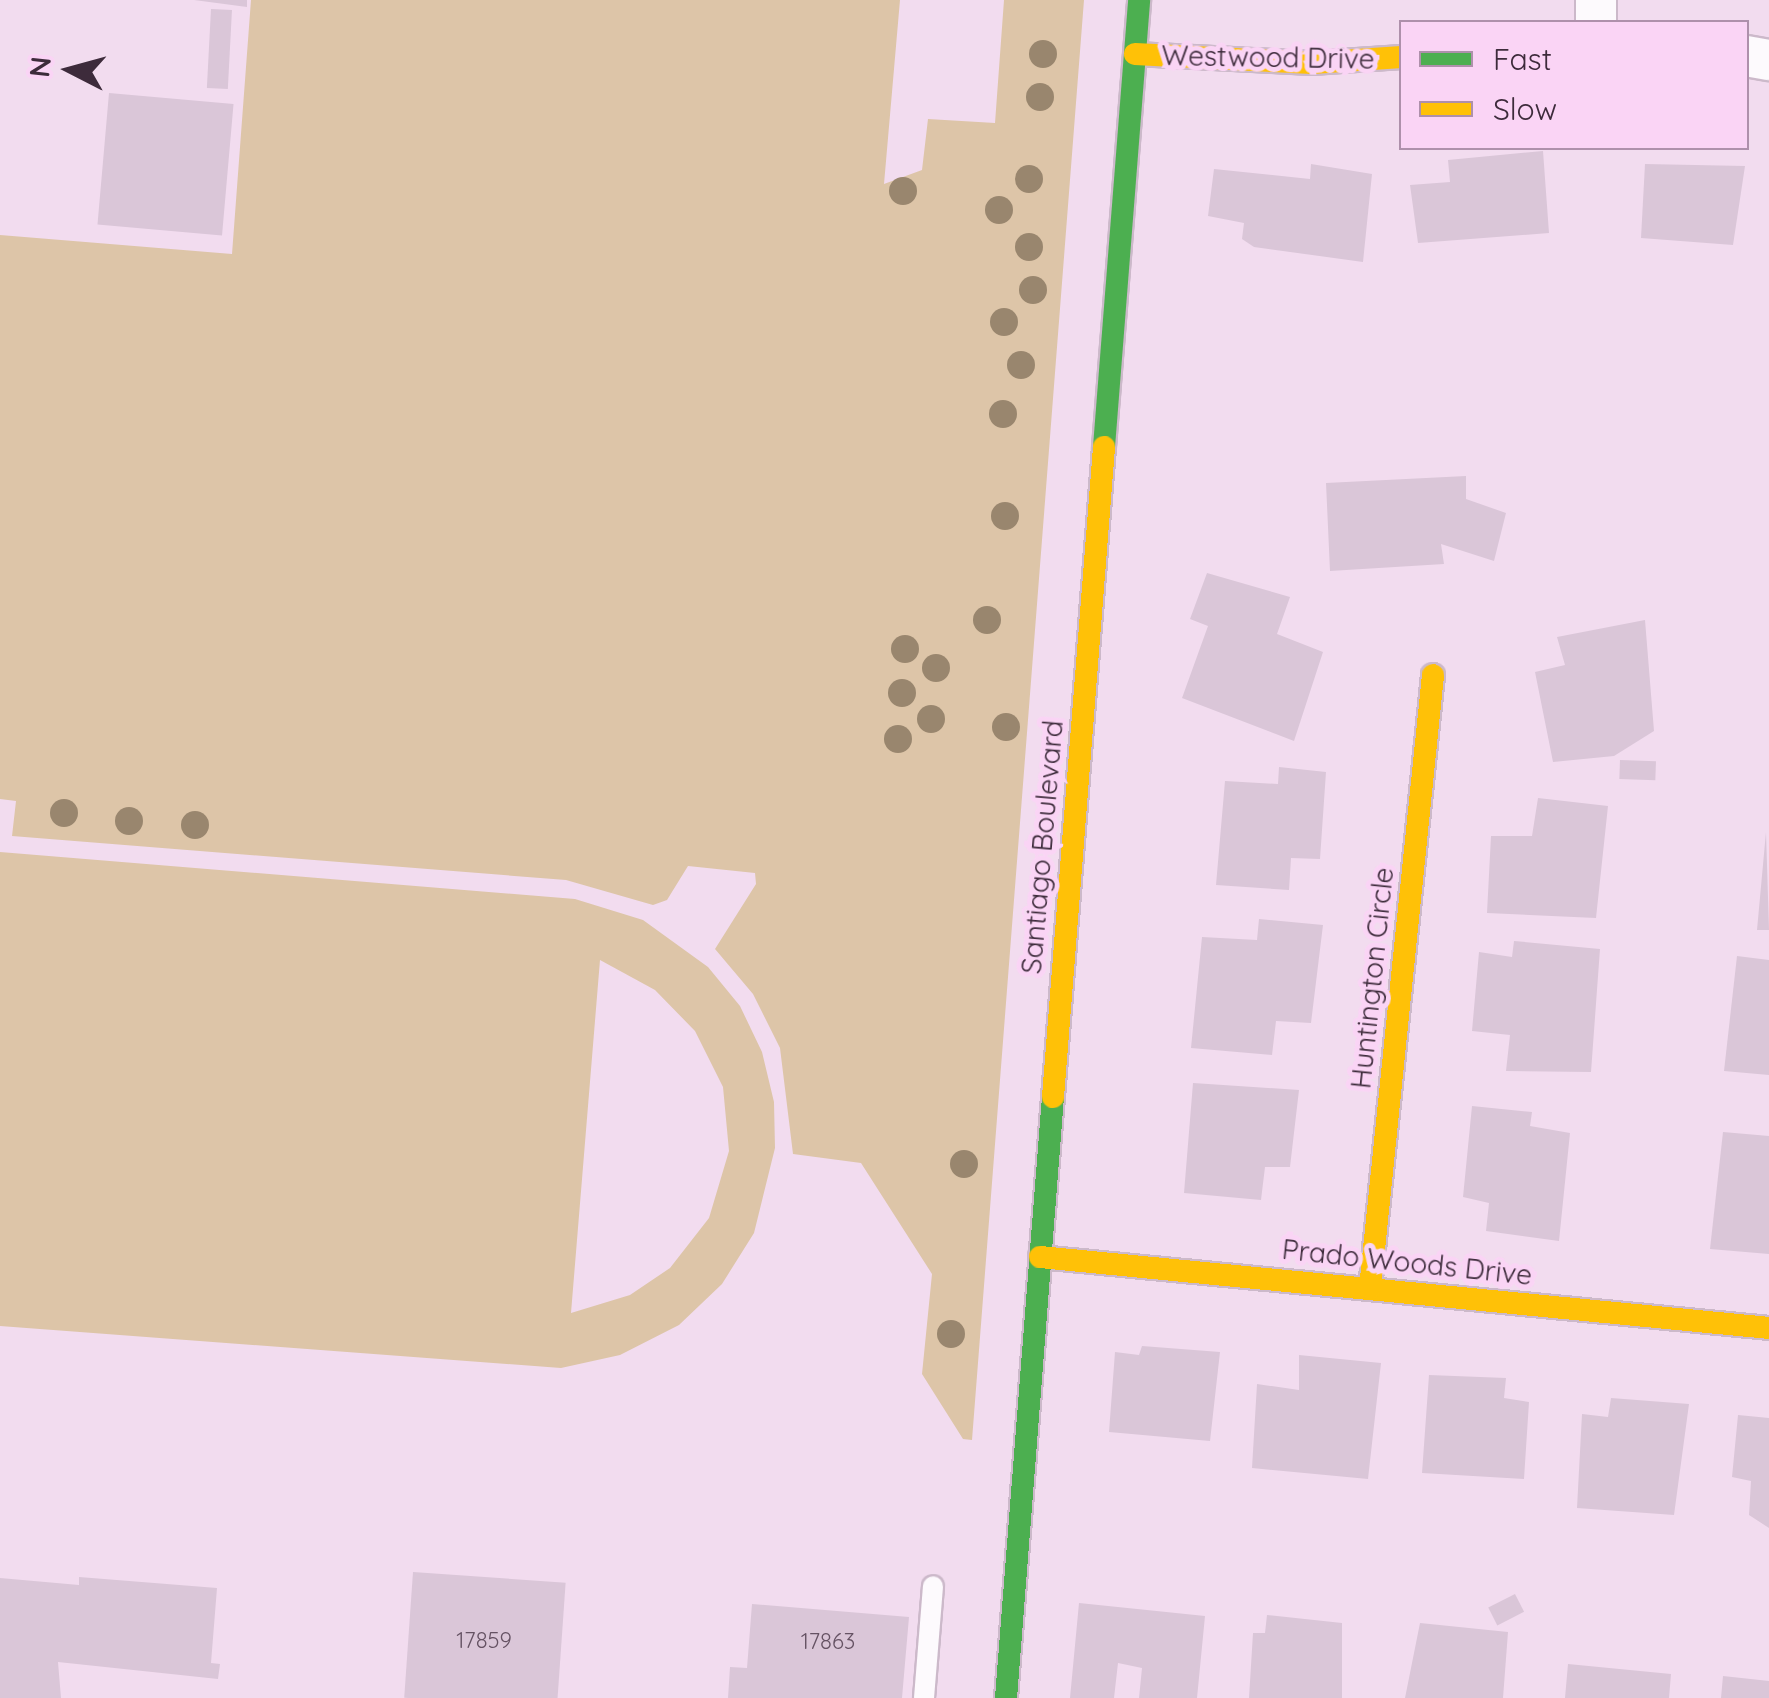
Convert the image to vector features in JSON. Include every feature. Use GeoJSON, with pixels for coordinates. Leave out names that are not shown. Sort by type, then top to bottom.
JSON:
{"type":"FeatureCollection","features":[{"type":"Feature","properties":{"kind":"street","name":"Santiago Boulevard"},"geometry":{"type":"LineString","coordinates":[[1006,1698],[1140,0]]}},
{"type":"Feature","properties":{"kind":"street","name":"Westwood Drive"},"geometry":{"type":"LineString","coordinates":[[1135,54],[1312,63],[1399,57]]}},
{"type":"Feature","properties":{"kind":"street","name":"Huntington Circle"},"geometry":{"type":"LineString","coordinates":[[1370,1288],[1433,675]]}},
{"type":"Feature","properties":{"kind":"street","name":"Prado Woods Drive"},"geometry":{"type":"LineString","coordinates":[[1040,1256],[1769,1328]]}},
{"type":"Feature","properties":{"kind":"lane"},"geometry":{"type":"LineString","coordinates":[[924,1698],[932,1586]]}},
{"type":"Feature","properties":{"kind":"shaded area"},"geometry":{"type":"Polygon","coordinates":[[[251,0],[900,0],[884,184],[922,170],[928,119],[995,123],[1004,0],[1084,0],[972,1440],[963,1439],[922,1374],[932,1274],[861,1163],[793,1154],[780,1048],[753,994],[715,949],[756,884],[755,873],[688,866],[667,900],[653,905],[566,880],[12,836],[16,801],[0,799],[0,235],[232,254],[251,0]]]}},
{"type":"Feature","properties":{"kind":"shaded area"},"geometry":{"type":"Polygon","coordinates":[[[0,852],[575,899],[643,920],[708,967],[740,1006],[762,1052],[774,1102],[775,1148],[754,1233],[722,1284],[679,1325],[620,1355],[561,1368],[0,1326],[0,852]],[[600,960],[571,1313],[630,1295],[670,1268],[709,1218],[729,1151],[723,1087],[695,1031],[655,990],[600,960]]]}},
{"type":"Feature","properties":{"kind":"building"},"geometry":{"type":"Polygon","coordinates":[[[194,0],[247,0],[247,7],[194,0]]]}},
{"type":"Feature","properties":{"kind":"building"},"geometry":{"type":"Polygon","coordinates":[[[211,9],[232,10],[228,89],[207,88],[211,9]]]}},
{"type":"Feature","properties":{"kind":"building"},"geometry":{"type":"Polygon","coordinates":[[[109,93],[234,104],[222,235],[97,224],[109,93]]]}},
{"type":"Feature","properties":{"kind":"building"},"geometry":{"type":"Polygon","coordinates":[[[1543,151],[1549,233],[1418,243],[1410,185],[1450,182],[1448,160],[1543,151]]]}},
{"type":"Feature","properties":{"kind":"building"},"geometry":{"type":"Polygon","coordinates":[[[1311,164],[1372,174],[1363,262],[1254,247],[1242,239],[1244,223],[1208,216],[1214,169],[1310,179],[1311,164]]]}},
{"type":"Feature","properties":{"kind":"building"},"geometry":{"type":"Polygon","coordinates":[[[1645,164],[1745,166],[1733,245],[1641,238],[1645,164]]]}},
{"type":"Feature","properties":{"kind":"building"},"geometry":{"type":"Polygon","coordinates":[[[1466,476],[1466,499],[1506,513],[1494,561],[1441,544],[1444,564],[1330,571],[1326,483],[1466,476]]]}},
{"type":"Feature","properties":{"kind":"building"},"geometry":{"type":"Polygon","coordinates":[[[1207,573],[1290,597],[1277,634],[1323,652],[1294,741],[1182,698],[1208,626],[1190,619],[1207,573]]]}},
{"type":"Feature","properties":{"kind":"building"},"geometry":{"type":"Polygon","coordinates":[[[1645,620],[1654,731],[1614,756],[1553,762],[1535,672],[1565,665],[1557,637],[1645,620]]]}},
{"type":"Feature","properties":{"kind":"building"},"geometry":{"type":"Polygon","coordinates":[[[1620,760],[1656,761],[1655,780],[1619,779],[1620,760]]]}},
{"type":"Feature","properties":{"kind":"building"},"geometry":{"type":"Polygon","coordinates":[[[1279,767],[1326,772],[1320,859],[1291,858],[1289,890],[1216,885],[1225,781],[1278,784],[1279,767]]]}},
{"type":"Feature","properties":{"kind":"building"},"geometry":{"type":"Polygon","coordinates":[[[1538,798],[1608,806],[1596,918],[1487,913],[1491,836],[1532,836],[1538,798]]]}},
{"type":"Feature","properties":{"kind":"building"},"geometry":{"type":"Polygon","coordinates":[[[1766,832],[1769,930],[1757,930],[1766,832]]]}},
{"type":"Feature","properties":{"kind":"building"},"geometry":{"type":"Polygon","coordinates":[[[1259,919],[1323,925],[1311,1023],[1276,1021],[1272,1055],[1191,1048],[1202,937],[1257,940],[1259,919]]]}},
{"type":"Feature","properties":{"kind":"building"},"geometry":{"type":"Polygon","coordinates":[[[1514,941],[1600,949],[1591,1072],[1506,1071],[1510,1035],[1472,1031],[1479,952],[1512,957],[1514,941]]]}},
{"type":"Feature","properties":{"kind":"building"},"geometry":{"type":"Polygon","coordinates":[[[1737,956],[1769,960],[1769,1075],[1724,1071],[1737,956]]]}},
{"type":"Feature","properties":{"kind":"building"},"geometry":{"type":"Polygon","coordinates":[[[1193,1083],[1299,1090],[1290,1167],[1265,1167],[1261,1200],[1184,1193],[1193,1083]]]}},
{"type":"Feature","properties":{"kind":"building"},"geometry":{"type":"Polygon","coordinates":[[[1472,1106],[1532,1112],[1530,1126],[1570,1133],[1559,1241],[1486,1231],[1489,1203],[1463,1197],[1472,1106]]]}},
{"type":"Feature","properties":{"kind":"building"},"geometry":{"type":"Polygon","coordinates":[[[1723,1132],[1769,1136],[1769,1254],[1710,1249],[1723,1132]]]}},
{"type":"Feature","properties":{"kind":"building"},"geometry":{"type":"Polygon","coordinates":[[[1142,1346],[1220,1352],[1210,1441],[1109,1432],[1115,1352],[1139,1355],[1142,1346]]]}},
{"type":"Feature","properties":{"kind":"building"},"geometry":{"type":"Polygon","coordinates":[[[1299,1355],[1381,1363],[1368,1479],[1252,1468],[1257,1384],[1299,1390],[1299,1355]]]}},
{"type":"Feature","properties":{"kind":"building"},"geometry":{"type":"Polygon","coordinates":[[[1429,1375],[1506,1378],[1504,1398],[1529,1402],[1524,1479],[1422,1473],[1429,1375]]]}},
{"type":"Feature","properties":{"kind":"building"},"geometry":{"type":"Polygon","coordinates":[[[1611,1398],[1689,1404],[1674,1515],[1577,1508],[1582,1414],[1608,1417],[1611,1398]]]}},
{"type":"Feature","properties":{"kind":"building"},"geometry":{"type":"Polygon","coordinates":[[[1738,1415],[1769,1418],[1769,1528],[1749,1515],[1751,1481],[1732,1477],[1738,1415]]]}},
{"type":"Feature","properties":{"kind":"building"},"geometry":{"type":"Polygon","coordinates":[[[413,1572],[566,1583],[558,1698],[404,1698],[413,1572]]]}},
{"type":"Feature","properties":{"kind":"building"},"geometry":{"type":"Polygon","coordinates":[[[79,1577],[217,1588],[211,1663],[220,1664],[218,1679],[58,1662],[61,1698],[0,1698],[0,1578],[79,1585],[79,1577]]]}},
{"type":"Feature","properties":{"kind":"building"},"geometry":{"type":"Polygon","coordinates":[[[1515,1594],[1524,1612],[1497,1625],[1488,1608],[1515,1594]]]}},
{"type":"Feature","properties":{"kind":"building"},"geometry":{"type":"Polygon","coordinates":[[[1079,1603],[1205,1616],[1197,1698],[1139,1698],[1142,1668],[1118,1663],[1114,1698],[1070,1698],[1079,1603]]]}},
{"type":"Feature","properties":{"kind":"building"},"geometry":{"type":"Polygon","coordinates":[[[752,1604],[909,1617],[902,1698],[728,1698],[730,1667],[747,1668],[752,1604]]]}},
{"type":"Feature","properties":{"kind":"building"},"geometry":{"type":"Polygon","coordinates":[[[1267,1615],[1342,1623],[1342,1698],[1249,1698],[1253,1633],[1265,1633],[1267,1615]]]}},
{"type":"Feature","properties":{"kind":"building"},"geometry":{"type":"Polygon","coordinates":[[[1420,1623],[1508,1632],[1503,1698],[1405,1698],[1420,1623]]]}},
{"type":"Feature","properties":{"kind":"building"},"geometry":{"type":"Polygon","coordinates":[[[1568,1664],[1671,1674],[1669,1698],[1565,1698],[1568,1664]]]}},
{"type":"Feature","properties":{"kind":"building"},"geometry":{"type":"Polygon","coordinates":[[[1723,1676],[1769,1681],[1769,1698],[1721,1698],[1723,1676]]]}},
{"type":"Feature","properties":{"kind":"traffic: fast"},"geometry":{"type":"LineString","coordinates":[[1104,447],[1139,0]]}},
{"type":"Feature","properties":{"kind":"traffic: fast"},"geometry":{"type":"LineString","coordinates":[[1006,1698],[1053,1097]]}},
{"type":"Feature","properties":{"kind":"traffic: slow"},"geometry":{"type":"LineString","coordinates":[[1135,54],[1312,63],[1399,57]]}},
{"type":"Feature","properties":{"kind":"traffic: slow"},"geometry":{"type":"LineString","coordinates":[[1053,1097],[1104,447]]}},
{"type":"Feature","properties":{"kind":"traffic: slow"},"geometry":{"type":"LineString","coordinates":[[1370,1288],[1433,675]]}},
{"type":"Feature","properties":{"kind":"traffic: slow"},"geometry":{"type":"LineString","coordinates":[[1040,1257],[1769,1328]]}}]}
